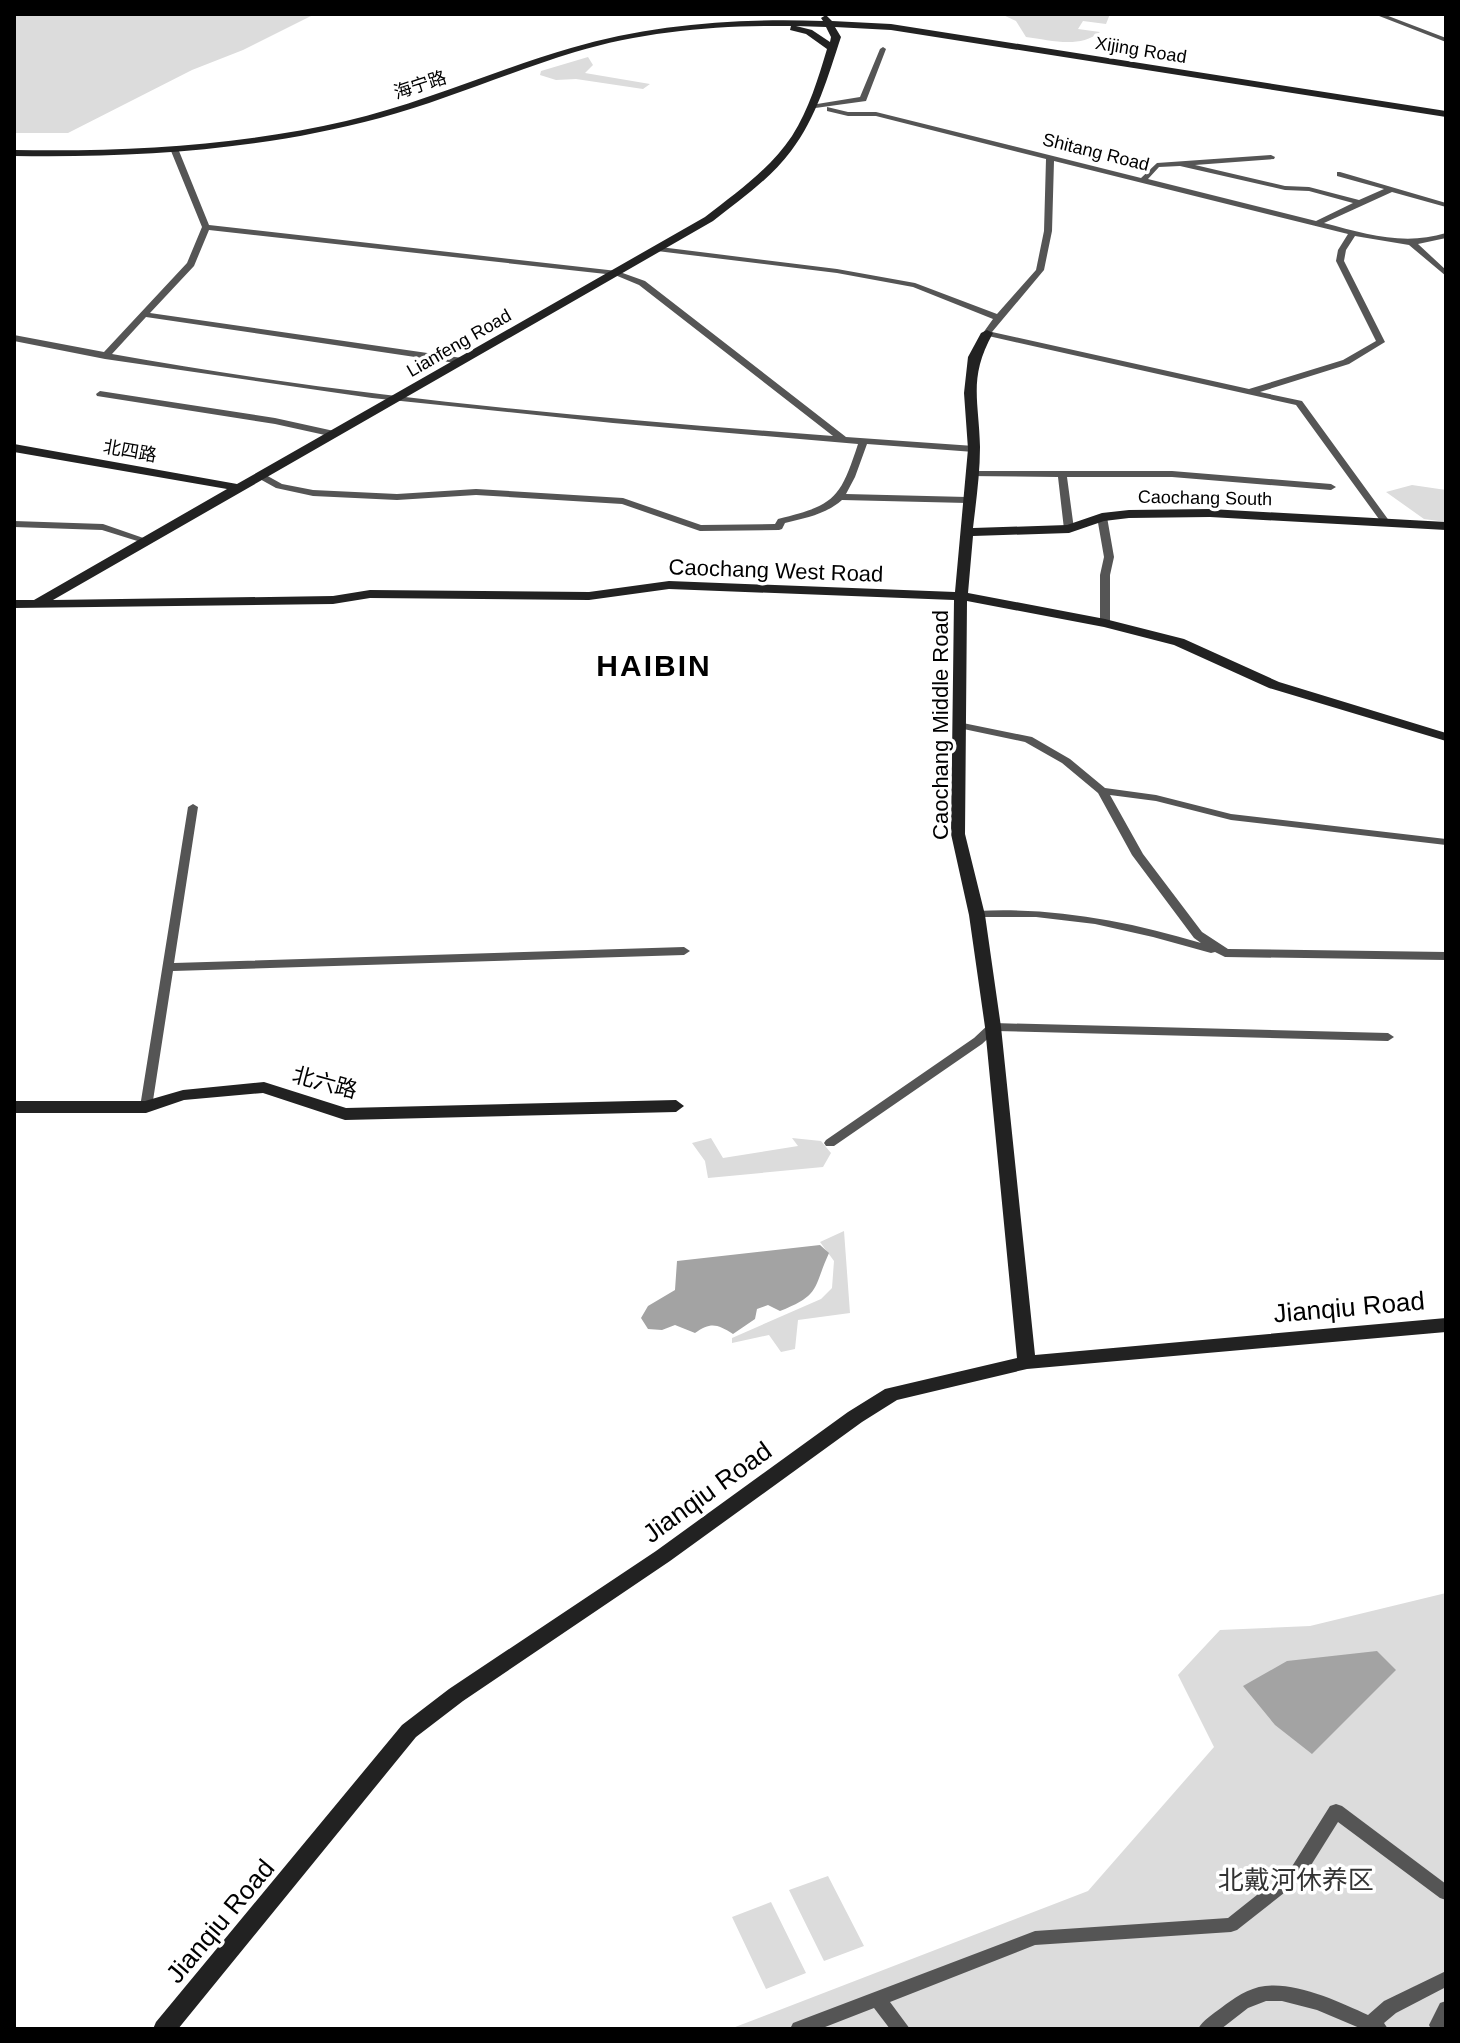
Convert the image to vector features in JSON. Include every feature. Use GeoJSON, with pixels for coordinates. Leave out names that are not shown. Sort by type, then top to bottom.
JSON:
{"type":"FeatureCollection","features":[{"type":"Feature","properties":{"kind":"main road"},"geometry":{"type":"LineString","coordinates":[[775,25],[794,14]]}},
{"type":"Feature","properties":{"kind":"main road"},"geometry":{"type":"LineString","coordinates":[[810,14],[831,23]]}},
{"type":"Feature","properties":{"kind":"main road"},"geometry":{"type":"LineString","coordinates":[[822,14],[831,23]]}},
{"type":"Feature","properties":{"kind":"main road"},"geometry":{"type":"LineString","coordinates":[[847,14],[891,27]]}},
{"type":"Feature","properties":{"kind":"main road","name":"海宁路"},"geometry":{"type":"LineString","coordinates":[[14,153],[92,155],[175,151],[294,136],[417,104],[522,65],[610,41],[698,27],[831,23]]}},
{"type":"Feature","properties":{"kind":"main road","name":"Xijing Road"},"geometry":{"type":"LineString","coordinates":[[831,23],[891,27],[1446,114]]}},
{"type":"Feature","properties":{"kind":"main road","name":"Lianfeng Road"},"geometry":{"type":"LineString","coordinates":[[14,614],[709,219],[758,179],[795,139],[811,107],[836,37],[831,23]]}},
{"type":"Feature","properties":{"kind":"main road"},"geometry":{"type":"LineString","coordinates":[[775,25],[809,32],[832,48],[849,38],[891,27]]}},
{"type":"Feature","properties":{"kind":"main road","name":"Caochang Middle Road"},"geometry":{"type":"LineString","coordinates":[[987,333],[974,357],[970,393],[974,449],[967,500],[961,596],[958,834],[977,915],[993,1027],[1027,1362]]}},
{"type":"Feature","properties":{"kind":"main road","name":"北四路"},"geometry":{"type":"LineString","coordinates":[[14,448],[240,488]]}},
{"type":"Feature","properties":{"kind":"main road","name":"Caochang South"},"geometry":{"type":"LineString","coordinates":[[965,532],[1069,529],[1102,517],[1210,513],[1446,526]]}},
{"type":"Feature","properties":{"kind":"main road","name":"Caochang West Road"},"geometry":{"type":"LineString","coordinates":[[14,604],[333,600],[370,594],[589,596],[669,585],[961,596],[1105,623],[1179,642],[1274,685],[1446,737]]}},
{"type":"Feature","properties":{"kind":"main road","name":"北六路"},"geometry":{"type":"LineString","coordinates":[[14,1107],[146,1107],[183,1095],[264,1087],[345,1114],[676,1106]]}},
{"type":"Feature","properties":{"kind":"main road","name":"Jianqiu Road"},"geometry":{"type":"LineString","coordinates":[[164,2029],[409,1731],[892,1394],[1027,1362],[1446,1325]]}},
{"type":"Feature","properties":{"kind":"street"},"geometry":{"type":"LineString","coordinates":[[1377,14],[1446,40]]}},
{"type":"Feature","properties":{"kind":"street"},"geometry":{"type":"LineString","coordinates":[[811,107],[863,99],[883,49]]}},
{"type":"Feature","properties":{"kind":"street","name":"Shitang Road"},"geometry":{"type":"LineString","coordinates":[[830,109],[848,114],[876,114],[1353,233],[1412,243]]}},
{"type":"Feature","properties":{"kind":"street"},"geometry":{"type":"LineString","coordinates":[[105,356],[191,264],[206,227],[175,151]]}},
{"type":"Feature","properties":{"kind":"street","name":"Caochang Middle Road"},"geometry":{"type":"LineString","coordinates":[[987,333],[996,317],[1040,271],[1051,194],[1050,157]]}},
{"type":"Feature","properties":{"kind":"street"},"geometry":{"type":"LineString","coordinates":[[1143,180],[1157,165],[1271,157]]}},
{"type":"Feature","properties":{"kind":"street"},"geometry":{"type":"LineString","coordinates":[[1178,163],[1285,188],[1309,189],[1360,203]]}},
{"type":"Feature","properties":{"kind":"street"},"geometry":{"type":"LineString","coordinates":[[1340,174],[1446,205]]}},
{"type":"Feature","properties":{"kind":"street"},"geometry":{"type":"LineString","coordinates":[[1317,224],[1391,189]]}},
{"type":"Feature","properties":{"kind":"street"},"geometry":{"type":"LineString","coordinates":[[206,227],[617,273],[642,283],[845,441]]}},
{"type":"Feature","properties":{"kind":"street"},"geometry":{"type":"LineString","coordinates":[[1247,392],[1346,362],[1381,342],[1340,261],[1342,250],[1353,233]]}},
{"type":"Feature","properties":{"kind":"street"},"geometry":{"type":"LineString","coordinates":[[1412,243],[1434,241],[1446,235]]}},
{"type":"Feature","properties":{"kind":"street"},"geometry":{"type":"LineString","coordinates":[[1412,243],[1446,274]]}},
{"type":"Feature","properties":{"kind":"street"},"geometry":{"type":"LineString","coordinates":[[660,249],[837,271],[915,285],[996,317]]}},
{"type":"Feature","properties":{"kind":"street"},"geometry":{"type":"LineString","coordinates":[[143,314],[462,361]]}},
{"type":"Feature","properties":{"kind":"street"},"geometry":{"type":"LineString","coordinates":[[987,333],[1299,403],[1387,524]]}},
{"type":"Feature","properties":{"kind":"street"},"geometry":{"type":"LineString","coordinates":[[14,338],[105,356],[396,399],[845,441],[974,449]]}},
{"type":"Feature","properties":{"kind":"street"},"geometry":{"type":"LineString","coordinates":[[100,394],[275,421],[334,434]]}},
{"type":"Feature","properties":{"kind":"street"},"geometry":{"type":"LineString","coordinates":[[261,476],[279,486],[313,493],[397,497],[476,492],[623,501],[700,528],[779,527],[781,521],[824,512],[841,497],[848,487],[863,442]]}},
{"type":"Feature","properties":{"kind":"street"},"geometry":{"type":"LineString","coordinates":[[970,474],[1172,474],[1331,487]]}},
{"type":"Feature","properties":{"kind":"street"},"geometry":{"type":"LineString","coordinates":[[1062,476],[1069,529]]}},
{"type":"Feature","properties":{"kind":"street"},"geometry":{"type":"LineString","coordinates":[[841,497],[967,500]]}},
{"type":"Feature","properties":{"kind":"street"},"geometry":{"type":"LineString","coordinates":[[1102,517],[1109,557],[1105,575],[1105,623]]}},
{"type":"Feature","properties":{"kind":"street"},"geometry":{"type":"LineString","coordinates":[[14,524],[103,527],[147,541]]}},
{"type":"Feature","properties":{"kind":"street"},"geometry":{"type":"LineString","coordinates":[[958,725],[1028,739],[1066,761],[1102,791],[1138,855],[1198,935],[1225,953]]}},
{"type":"Feature","properties":{"kind":"street"},"geometry":{"type":"LineString","coordinates":[[1102,791],[1156,798],[1231,817],[1446,842]]}},
{"type":"Feature","properties":{"kind":"street"},"geometry":{"type":"LineString","coordinates":[[146,1107],[193,807]]}},
{"type":"Feature","properties":{"kind":"street"},"geometry":{"type":"LineString","coordinates":[[977,915],[1016,911],[1099,922],[1225,953],[1446,956]]}},
{"type":"Feature","properties":{"kind":"street"},"geometry":{"type":"LineString","coordinates":[[168,967],[684,951]]}},
{"type":"Feature","properties":{"kind":"street"},"geometry":{"type":"LineString","coordinates":[[830,1143],[978,1041],[993,1027],[1388,1037]]}},
{"type":"Feature","properties":{"kind":"street"},"geometry":{"type":"LineString","coordinates":[[799,2029],[1035,1938],[1231,1925],[1297,1873],[1336,1811],[1446,1893]]}},
{"type":"Feature","properties":{"kind":"street"},"geometry":{"type":"LineString","coordinates":[[1207,2029],[1255,1995],[1280,1993],[1355,2016],[1374,2026],[1390,2007],[1446,1979]]}},
{"type":"Feature","properties":{"kind":"street"},"geometry":{"type":"LineString","coordinates":[[877,1999],[901,2029]]}},
{"type":"Feature","properties":{"kind":"street"},"geometry":{"type":"LineString","coordinates":[[1440,2029],[1438,2025],[1446,2009]]}},
{"type":"Feature","properties":{"kind":"green space"},"geometry":{"type":"Polygon","coordinates":[[[14,14],[315,14],[243,50],[192,70],[68,133],[14,133],[14,14]]]}},
{"type":"Feature","properties":{"kind":"green space"},"geometry":{"type":"Polygon","coordinates":[[[1001,14],[1110,14],[1106,24],[1083,21],[1078,29],[1100,32],[1092,37],[1064,42],[1026,37],[1016,21],[1001,14]]]}},
{"type":"Feature","properties":{"kind":"green space"},"geometry":{"type":"Polygon","coordinates":[[[588,57],[593,65],[585,73],[650,84],[643,89],[576,79],[556,80],[540,75],[541,71],[588,57]]]}},
{"type":"Feature","properties":{"kind":"green space"},"geometry":{"type":"Polygon","coordinates":[[[1412,485],[1446,490],[1446,522],[1424,519],[1386,492],[1412,485]]]}},
{"type":"Feature","properties":{"kind":"green space"},"geometry":{"type":"Polygon","coordinates":[[[711,1138],[723,1158],[798,1146],[792,1138],[821,1141],[831,1153],[823,1167],[708,1178],[705,1161],[692,1143],[711,1138]]]}},
{"type":"Feature","properties":{"kind":"green space"},"geometry":{"type":"Polygon","coordinates":[[[844,1231],[850,1313],[798,1320],[795,1349],[781,1352],[769,1335],[732,1343],[732,1338],[821,1299],[832,1288],[834,1261],[820,1242],[844,1231]]]}},
{"type":"Feature","properties":{"kind":"green space","name":"北戴河休养区"},"geometry":{"type":"Polygon","coordinates":[[[1446,1593],[1446,2029],[730,2029],[1088,1891],[1214,1747],[1178,1675],[1220,1630],[1310,1626],[1446,1593]]]}},
{"type":"Feature","properties":{"kind":"green space"},"geometry":{"type":"Polygon","coordinates":[[[828,1876],[864,1946],[824,1961],[789,1890],[828,1876]]]}},
{"type":"Feature","properties":{"kind":"green space"},"geometry":{"type":"Polygon","coordinates":[[[771,1902],[806,1973],[766,1989],[732,1917],[771,1902]]]}},
{"type":"Feature","properties":{"kind":"shaded area"},"geometry":{"type":"Polygon","coordinates":[[[820,1245],[829,1253],[809,1295],[780,1311],[768,1305],[757,1309],[755,1319],[733,1334],[714,1326],[695,1333],[675,1325],[662,1330],[648,1329],[641,1318],[648,1306],[675,1290],[677,1261],[820,1245]]]}},
{"type":"Feature","properties":{"kind":"shaded area"},"geometry":{"type":"Polygon","coordinates":[[[1377,1651],[1396,1670],[1312,1754],[1275,1725],[1243,1686],[1287,1661],[1377,1651]]]}},
{"type":"Feature","properties":{"kind":"district","name":"HAIBIN"},"geometry":{"type":"Point","coordinates":[654,666]}}]}
